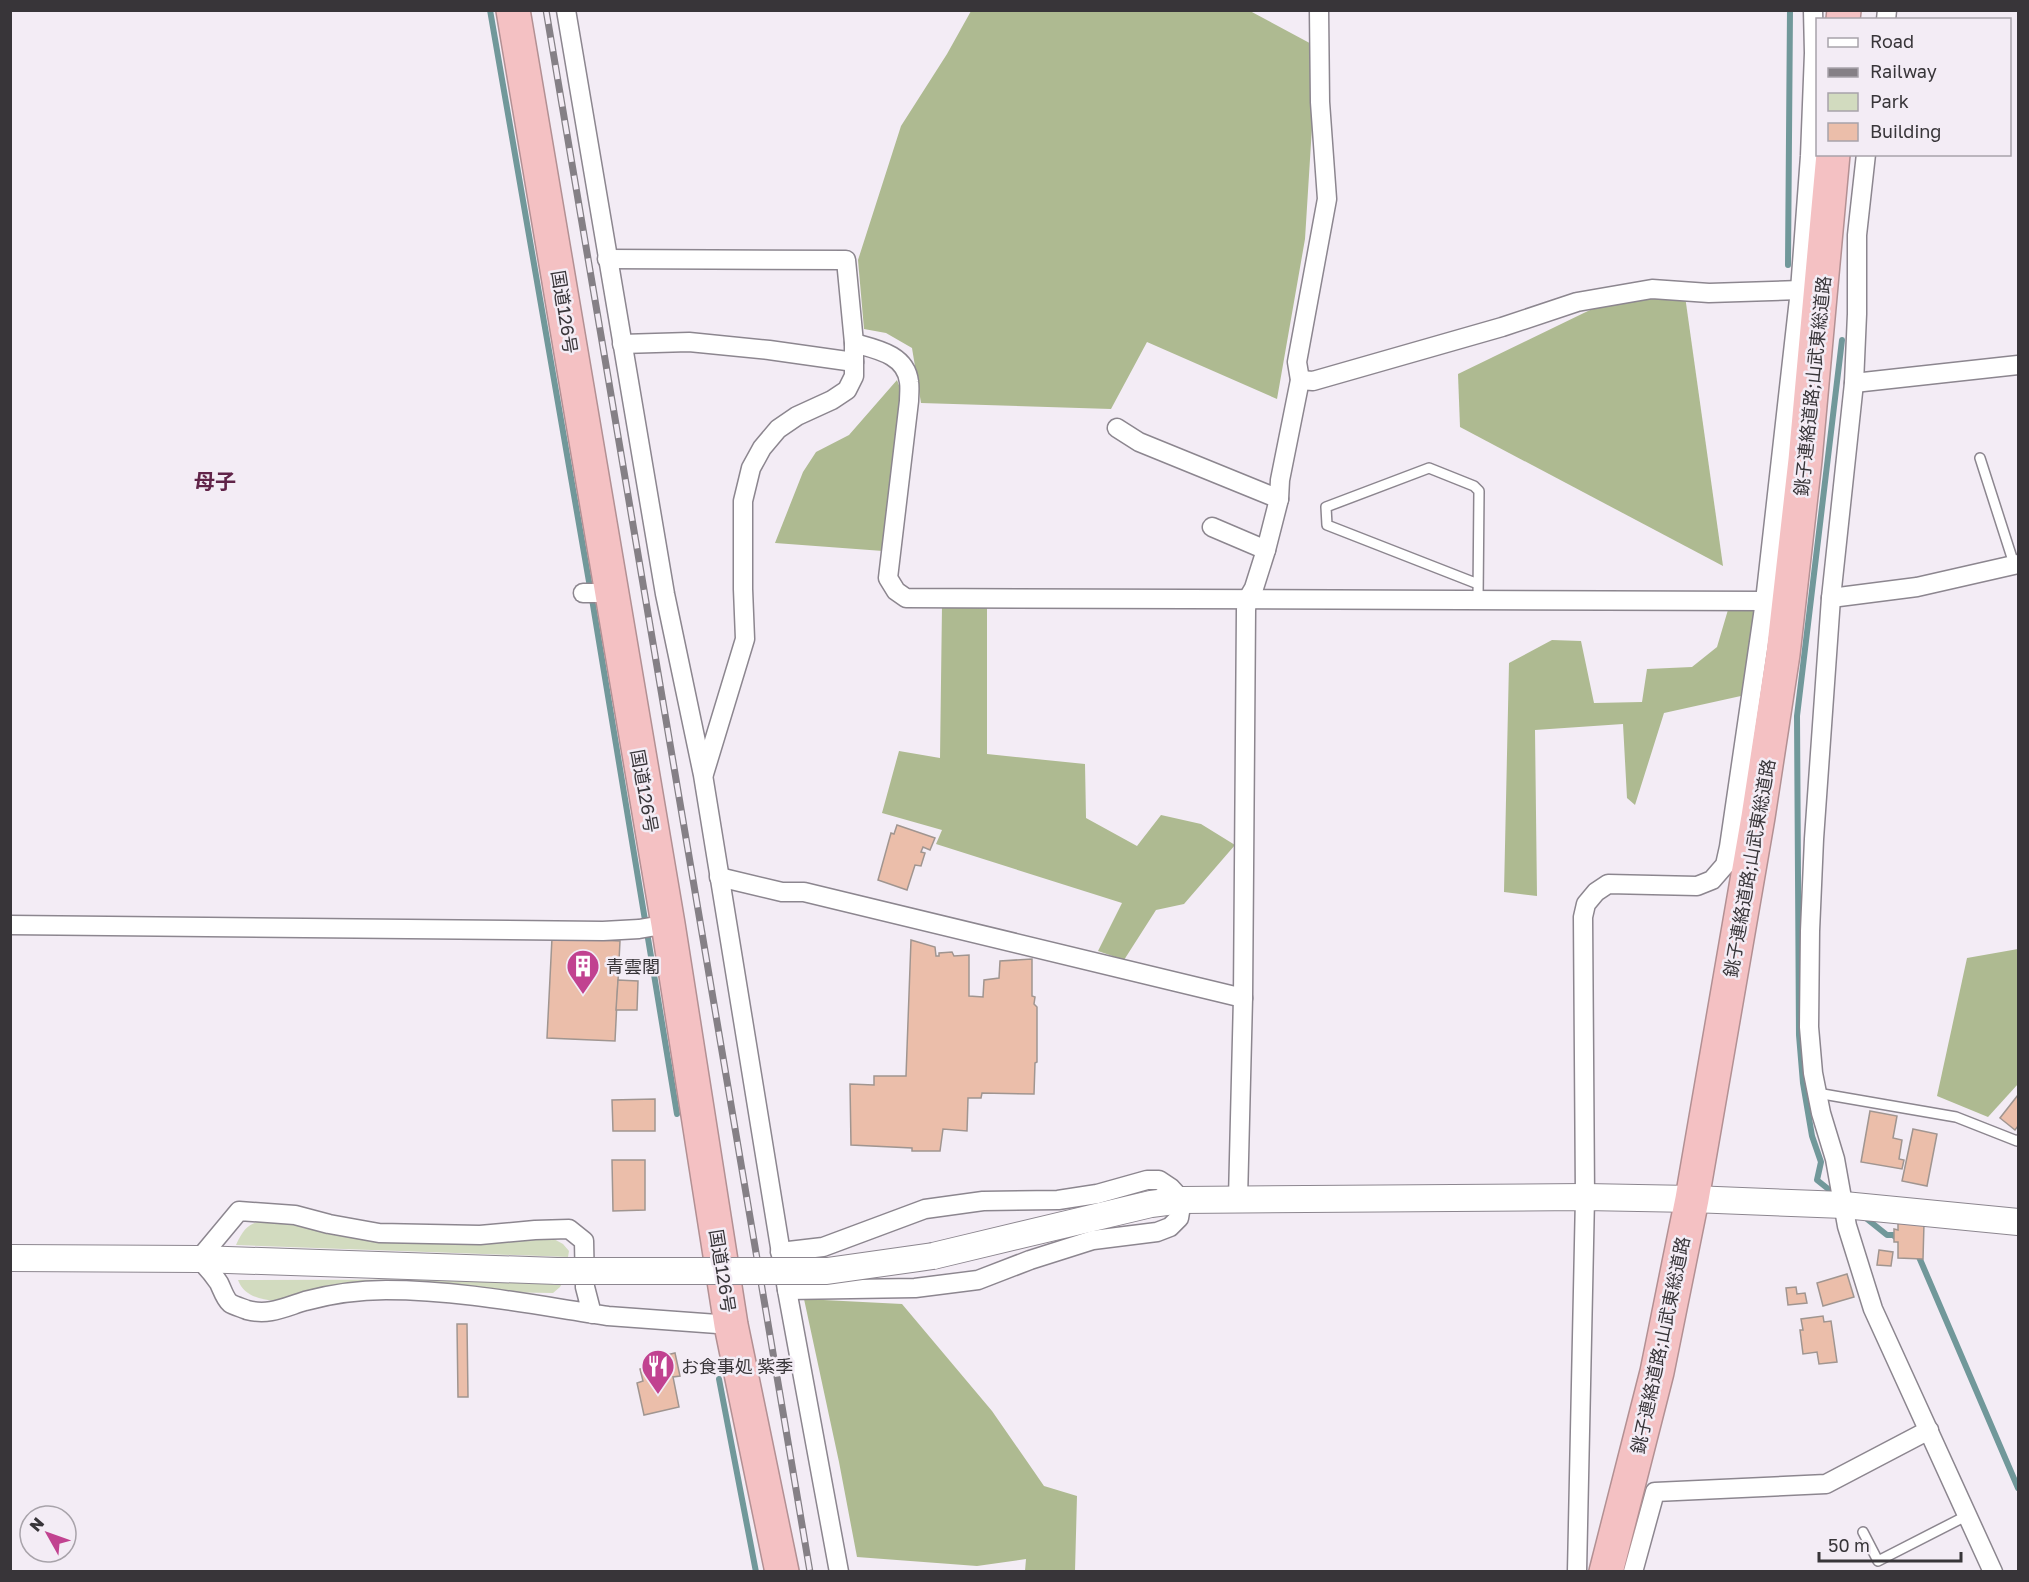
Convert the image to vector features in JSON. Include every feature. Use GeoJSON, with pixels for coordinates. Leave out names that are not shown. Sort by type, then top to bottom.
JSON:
{"type":"FeatureCollection","features":[{"type":"Feature","properties":{"kind":"highway","name":"国道126号"},"geometry":{"type":"LineString","coordinates":[[513,10],[556,254],[597,593],[653,927],[782,1572]]}},
{"type":"Feature","properties":{"kind":"highway","name":"銚子連絡道路;山武東総道路"},"geometry":{"type":"LineString","coordinates":[[1606,1572],[1657,1372],[1692,1199],[1758,817],[1783,654],[1806,449],[1833,156]]}},
{"type":"Feature","properties":{"kind":"street"},"geometry":{"type":"LineString","coordinates":[[566,10],[665,594],[703,775],[781,1256],[839,1572]]}},
{"type":"Feature","properties":{"kind":"street"},"geometry":{"type":"LineString","coordinates":[[1238,1199],[1243,999],[1245,622],[1248,600],[1266,550],[1279,499],[1300,380],[1297,362],[1327,199],[1320,102],[1319,10]]}},
{"type":"Feature","properties":{"kind":"street"},"geometry":{"type":"LineString","coordinates":[[1577,1572],[1585,1197],[1583,917],[1586,904],[1596,892],[1608,884],[1697,886],[1712,880],[1725,865],[1765,601],[1800,291],[1810,156],[1813,10]]}},
{"type":"Feature","properties":{"kind":"street"},"geometry":{"type":"LineString","coordinates":[[1866,156],[1857,235],[1854,383],[1831,598],[1814,839],[1809,1027],[1821,1113],[1835,1159],[1847,1226],[1873,1309],[1993,1572]]}},
{"type":"Feature","properties":{"kind":"street"},"geometry":{"type":"LineString","coordinates":[[607,259],[846,260],[854,343],[854,376],[847,390],[832,400],[797,416],[778,429],[762,448],[751,468],[743,501],[745,639],[703,775]]}},
{"type":"Feature","properties":{"kind":"street"},"geometry":{"type":"LineString","coordinates":[[1300,380],[1313,381],[1502,327],[1577,302],[1652,289],[1709,293],[1800,291]]}},
{"type":"Feature","properties":{"kind":"street"},"geometry":{"type":"LineString","coordinates":[[622,344],[689,342],[854,362]]}},
{"type":"Feature","properties":{"kind":"street"},"geometry":{"type":"LineString","coordinates":[[854,343],[889,353],[902,366],[909,379],[908,412],[888,578],[896,591],[906,598],[1248,600],[1478,591],[1765,601]]}},
{"type":"Feature","properties":{"kind":"street"},"geometry":{"type":"LineString","coordinates":[[1854,383],[2019,365]]}},
{"type":"Feature","properties":{"kind":"street"},"geometry":{"type":"LineString","coordinates":[[1117,428],[1139,442],[1279,499]]}},
{"type":"Feature","properties":{"kind":"street"},"geometry":{"type":"LineString","coordinates":[[1212,527],[1266,550]]}},
{"type":"Feature","properties":{"kind":"street"},"geometry":{"type":"LineString","coordinates":[[1831,598],[1917,587],[2016,564]]}},
{"type":"Feature","properties":{"kind":"street"},"geometry":{"type":"LineString","coordinates":[[720,877],[782,892],[804,892],[1243,999]]}},
{"type":"Feature","properties":{"kind":"street"},"geometry":{"type":"LineString","coordinates":[[10,925],[591,931],[653,927]]}},
{"type":"Feature","properties":{"kind":"street"},"geometry":{"type":"LineString","coordinates":[[721,1263],[781,1256],[823,1247],[925,1209],[983,1201],[1058,1200],[1097,1194],[1147,1180],[1159,1180],[1171,1188],[1182,1200]]}},
{"type":"Feature","properties":{"kind":"street"},"geometry":{"type":"LineString","coordinates":[[10,1258],[199,1259],[557,1271],[827,1270],[933,1256],[1151,1204],[1182,1200],[1585,1197],[1692,1199],[1844,1204],[2019,1222]]}},
{"type":"Feature","properties":{"kind":"street"},"geometry":{"type":"LineString","coordinates":[[787,1290],[915,1288],[978,1280],[1030,1260],[1093,1240],[1157,1232],[1170,1227],[1179,1218],[1182,1200]]}},
{"type":"Feature","properties":{"kind":"street"},"geometry":{"type":"LineString","coordinates":[[199,1259],[239,1211],[295,1215],[328,1224],[379,1233],[480,1235],[569,1229],[585,1241],[585,1287],[592,1314]]}},
{"type":"Feature","properties":{"kind":"street"},"geometry":{"type":"LineString","coordinates":[[199,1259],[210,1269],[230,1303],[250,1311],[274,1312],[305,1301],[355,1290],[387,1290],[442,1292],[513,1300],[592,1314],[731,1325]]}},
{"type":"Feature","properties":{"kind":"street"},"geometry":{"type":"LineString","coordinates":[[1633,1572],[1655,1492],[1826,1484],[1929,1430]]}},
{"type":"Feature","properties":{"kind":"lane"},"geometry":{"type":"LineString","coordinates":[[1980,459],[2016,564]]}},
{"type":"Feature","properties":{"kind":"lane"},"geometry":{"type":"LineString","coordinates":[[1429,468],[1474,486],[1479,491],[1478,591],[1327,525],[1326,507],[1429,468]]}},
{"type":"Feature","properties":{"kind":"lane"},"geometry":{"type":"LineString","coordinates":[[1817,1093],[1956,1117],[2019,1140]]}},
{"type":"Feature","properties":{"kind":"lane"},"geometry":{"type":"LineString","coordinates":[[1863,1533],[1878,1561],[1968,1514]]}},
{"type":"Feature","properties":{"kind":"green space"},"geometry":{"type":"Polygon","coordinates":[[[971,11],[1250,11],[1317,47],[1305,239],[1277,399],[1147,342],[1111,409],[921,403],[912,348],[886,333],[864,329],[858,260],[901,126],[947,54],[971,11]]]}},
{"type":"Feature","properties":{"kind":"green space"},"geometry":{"type":"Polygon","coordinates":[[[1654,279],[1685,296],[1723,566],[1460,427],[1458,374],[1654,279]]]}},
{"type":"Feature","properties":{"kind":"green space"},"geometry":{"type":"Polygon","coordinates":[[[897,380],[903,396],[883,551],[775,543],[803,472],[816,452],[849,435],[897,380]]]}},
{"type":"Feature","properties":{"kind":"green space"},"geometry":{"type":"Polygon","coordinates":[[[1730,603],[1781,608],[1768,690],[1664,713],[1635,805],[1627,798],[1623,724],[1535,730],[1537,896],[1504,892],[1509,663],[1552,640],[1581,641],[1594,703],[1642,702],[1647,669],[1692,667],[1717,647],[1730,603]]]}},
{"type":"Feature","properties":{"kind":"green space"},"geometry":{"type":"Polygon","coordinates":[[[942,606],[987,608],[987,754],[1085,764],[1086,818],[1137,846],[1161,815],[1201,824],[1235,845],[1184,904],[1156,910],[1124,960],[1098,951],[1122,903],[936,844],[942,830],[882,813],[899,751],[940,758],[942,606]]]}},
{"type":"Feature","properties":{"kind":"green space"},"geometry":{"type":"Polygon","coordinates":[[[2018,949],[2018,1084],[1988,1117],[1937,1096],[1967,958],[2018,949]]]}},
{"type":"Feature","properties":{"kind":"green space"},"geometry":{"type":"Polygon","coordinates":[[[276,1219],[315,1230],[375,1238],[552,1238],[563,1244],[569,1251],[568,1257],[236,1245],[243,1232],[251,1225],[276,1219]]]}},
{"type":"Feature","properties":{"kind":"green space"},"geometry":{"type":"Polygon","coordinates":[[[565,1279],[553,1293],[496,1292],[275,1301],[258,1298],[248,1293],[238,1280],[565,1279]]]}},
{"type":"Feature","properties":{"kind":"green space"},"geometry":{"type":"Polygon","coordinates":[[[804,1299],[902,1304],[992,1411],[1044,1486],[1077,1496],[1075,1571],[1025,1571],[1026,1559],[977,1566],[857,1557],[804,1299]]]}},
{"type":"Feature","properties":{"kind":"building"},"geometry":{"type":"Polygon","coordinates":[[[897,825],[935,838],[930,850],[923,847],[921,852],[925,853],[921,866],[915,865],[907,890],[878,880],[891,833],[894,834],[897,825]]]}},
{"type":"Feature","properties":{"kind":"building","name":"青雲閣"},"geometry":{"type":"Polygon","coordinates":[[[552,938],[620,941],[615,1041],[547,1038],[552,938]]]}},
{"type":"Feature","properties":{"kind":"building"},"geometry":{"type":"Polygon","coordinates":[[[911,940],[935,947],[936,956],[939,956],[939,953],[952,952],[954,956],[969,955],[969,996],[983,997],[984,980],[999,978],[1000,961],[1032,959],[1032,996],[1035,997],[1034,1004],[1037,1007],[1037,1062],[1035,1063],[1034,1094],[982,1093],[981,1098],[968,1098],[967,1131],[943,1129],[940,1151],[912,1151],[912,1148],[851,1145],[850,1084],[874,1085],[874,1076],[906,1076],[911,940]]]}},
{"type":"Feature","properties":{"kind":"building"},"geometry":{"type":"Polygon","coordinates":[[[618,980],[638,981],[637,1010],[616,1010],[618,980]]]}},
{"type":"Feature","properties":{"kind":"building"},"geometry":{"type":"Polygon","coordinates":[[[2018,1095],[2018,1126],[2015,1130],[2000,1118],[2018,1095]]]}},
{"type":"Feature","properties":{"kind":"building"},"geometry":{"type":"Polygon","coordinates":[[[655,1099],[655,1131],[613,1131],[612,1100],[655,1099]]]}},
{"type":"Feature","properties":{"kind":"building"},"geometry":{"type":"Polygon","coordinates":[[[1870,1111],[1897,1116],[1893,1138],[1902,1140],[1899,1159],[1904,1160],[1902,1169],[1861,1162],[1870,1111]]]}},
{"type":"Feature","properties":{"kind":"building"},"geometry":{"type":"Polygon","coordinates":[[[1913,1129],[1937,1134],[1927,1186],[1902,1181],[1913,1129]]]}},
{"type":"Feature","properties":{"kind":"building"},"geometry":{"type":"Polygon","coordinates":[[[612,1160],[645,1160],[645,1210],[613,1211],[612,1160]]]}},
{"type":"Feature","properties":{"kind":"building"},"geometry":{"type":"Polygon","coordinates":[[[1898,1222],[1924,1223],[1923,1259],[1898,1258],[1898,1242],[1894,1242],[1894,1229],[1898,1230],[1898,1222]]]}},
{"type":"Feature","properties":{"kind":"building"},"geometry":{"type":"Polygon","coordinates":[[[1879,1250],[1893,1252],[1891,1266],[1877,1265],[1879,1250]]]}},
{"type":"Feature","properties":{"kind":"building"},"geometry":{"type":"Polygon","coordinates":[[[1847,1274],[1854,1297],[1823,1306],[1817,1283],[1847,1274]]]}},
{"type":"Feature","properties":{"kind":"building"},"geometry":{"type":"Polygon","coordinates":[[[1796,1287],[1797,1294],[1805,1293],[1807,1303],[1788,1305],[1786,1288],[1796,1287]]]}},
{"type":"Feature","properties":{"kind":"building"},"geometry":{"type":"Polygon","coordinates":[[[1823,1316],[1824,1322],[1831,1321],[1837,1362],[1819,1364],[1817,1352],[1803,1354],[1800,1330],[1803,1330],[1801,1319],[1823,1316]]]}},
{"type":"Feature","properties":{"kind":"building"},"geometry":{"type":"Polygon","coordinates":[[[457,1324],[467,1324],[468,1397],[458,1397],[457,1324]]]}},
{"type":"Feature","properties":{"kind":"building","name":"お食事処 紫季"},"geometry":{"type":"Polygon","coordinates":[[[675,1353],[680,1376],[673,1377],[679,1407],[644,1415],[637,1383],[643,1381],[640,1369],[656,1365],[654,1358],[675,1353]]]}},
{"type":"Feature","properties":{"kind":"waterway"},"geometry":{"type":"LineString","coordinates":[[490,10],[592,599],[677,1114]]}},
{"type":"Feature","properties":{"kind":"waterway"},"geometry":{"type":"LineString","coordinates":[[1788,265],[1790,10]]}},
{"type":"Feature","properties":{"kind":"waterway"},"geometry":{"type":"LineString","coordinates":[[1837,1196],[1817,1180],[1821,1162],[1812,1136],[1803,1083],[1799,1035],[1797,716],[1842,340]]}},
{"type":"Feature","properties":{"kind":"waterway"},"geometry":{"type":"LineString","coordinates":[[1862,1215],[1887,1235],[1893,1235],[1900,1241]]}},
{"type":"Feature","properties":{"kind":"waterway"},"geometry":{"type":"LineString","coordinates":[[1915,1253],[1919,1257],[2018,1488]]}},
{"type":"Feature","properties":{"kind":"waterway"},"geometry":{"type":"LineString","coordinates":[[719,1379],[756,1572]]}},
{"type":"Feature","properties":{"kind":"railway"},"geometry":{"type":"LineString","coordinates":[[546,10],[810,1572]]}},
{"type":"Feature","properties":{"kind":"place","name":"青雲閣"},"geometry":{"type":"Point","coordinates":[583,995]}},
{"type":"Feature","properties":{"kind":"place","name":"お食事処 紫季"},"geometry":{"type":"Point","coordinates":[658,1395]}},
{"type":"Feature","properties":{"kind":"district","name":"母子"},"geometry":{"type":"Point","coordinates":[215,481]}}]}
